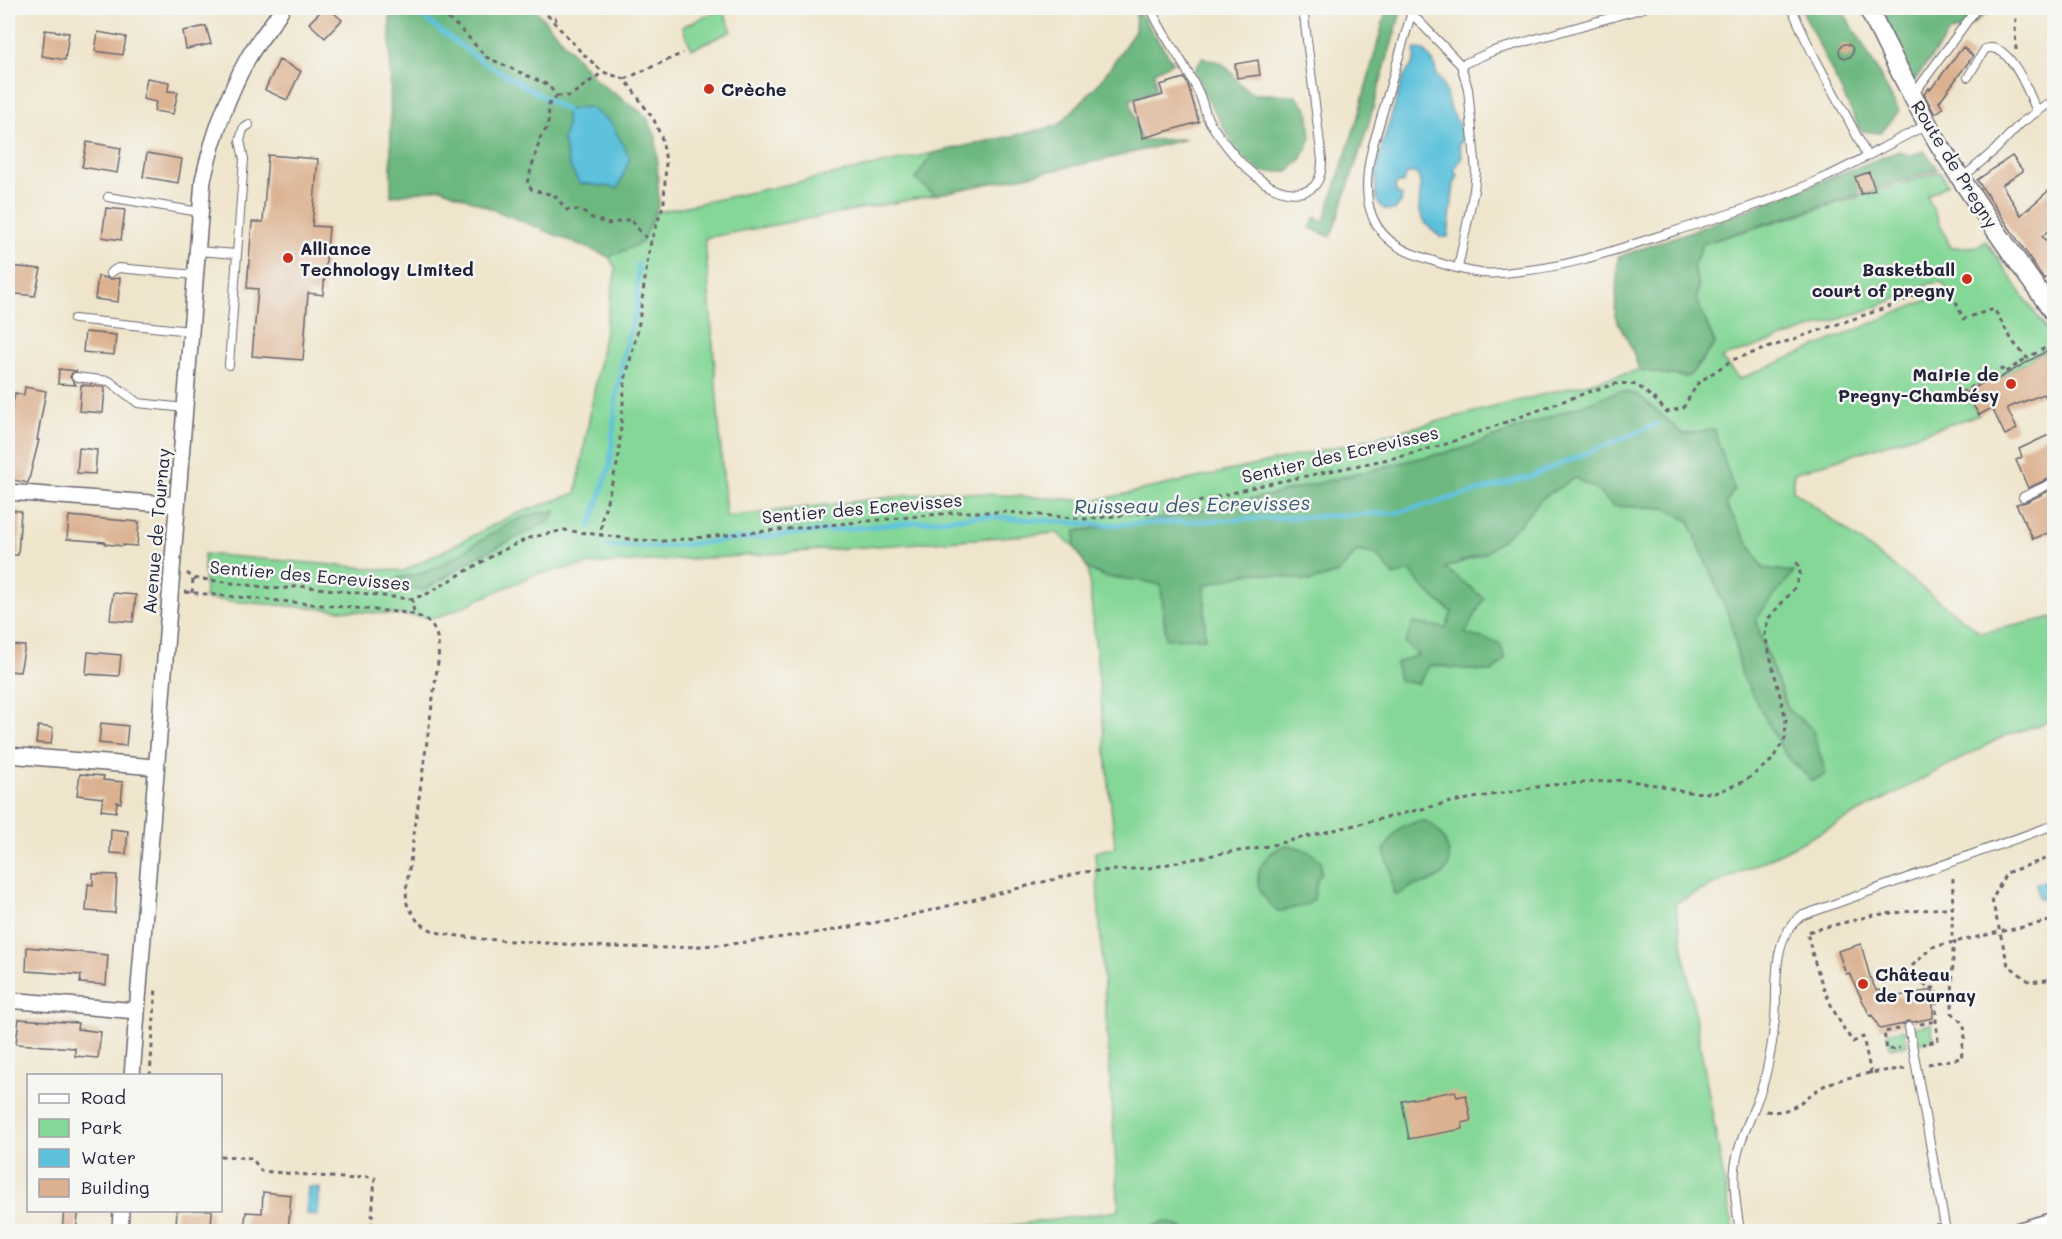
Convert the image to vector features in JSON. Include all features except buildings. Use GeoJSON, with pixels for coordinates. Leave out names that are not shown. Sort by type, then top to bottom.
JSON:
{"type":"FeatureCollection","features":[{"type":"Feature","properties":{"kind":"street","name":"Avenue de Tournay"},"geometry":{"type":"LineString","coordinates":[[132,1074],[203,180],[227,101],[249,56],[282,8]]}},
{"type":"Feature","properties":{"kind":"street","name":"Route de Pregny"},"geometry":{"type":"LineString","coordinates":[[1868,8],[1928,124],[1994,228],[2055,314]]}},
{"type":"Feature","properties":{"kind":"street"},"geometry":{"type":"LineString","coordinates":[[8,492],[177,505]]}},
{"type":"Feature","properties":{"kind":"street"},"geometry":{"type":"LineString","coordinates":[[8,755],[155,767]]}},
{"type":"Feature","properties":{"kind":"street"},"geometry":{"type":"LineString","coordinates":[[8,1000],[137,1011]]}},
{"type":"Feature","properties":{"kind":"street"},"geometry":{"type":"LineString","coordinates":[[120,1232],[121,1212]]}},
{"type":"Feature","properties":{"kind":"street"},"geometry":{"type":"LineString","coordinates":[[2013,1232],[2055,1220]]}},
{"type":"Feature","properties":{"kind":"lane"},"geometry":{"type":"LineString","coordinates":[[1151,8],[1199,92],[1208,120],[1237,159],[1256,177],[1275,188],[1293,193],[1306,192],[1315,186],[1322,173],[1303,8]]}},
{"type":"Feature","properties":{"kind":"lane"},"geometry":{"type":"LineString","coordinates":[[1461,65],[1492,51],[1644,8]]}},
{"type":"Feature","properties":{"kind":"lane"},"geometry":{"type":"LineString","coordinates":[[1792,8],[1815,58],[1850,120],[1867,156]]}},
{"type":"Feature","properties":{"kind":"lane"},"geometry":{"type":"LineString","coordinates":[[1913,96],[1977,8]]}},
{"type":"Feature","properties":{"kind":"lane"},"geometry":{"type":"LineString","coordinates":[[1413,11],[1461,65],[1468,89],[1476,171],[1458,268]]}},
{"type":"Feature","properties":{"kind":"lane"},"geometry":{"type":"LineString","coordinates":[[1413,11],[1372,149],[1367,173],[1367,193],[1373,218],[1391,244],[1411,254],[1458,268],[1481,273],[1505,273],[1591,259],[1727,215],[1818,181],[1928,124]]}},
{"type":"Feature","properties":{"kind":"lane"},"geometry":{"type":"LineString","coordinates":[[1968,77],[1985,49],[1989,47],[2000,51],[2020,74],[2037,111]]}},
{"type":"Feature","properties":{"kind":"lane"},"geometry":{"type":"LineString","coordinates":[[1962,178],[1995,150],[2021,123],[2055,100]]}},
{"type":"Feature","properties":{"kind":"lane"},"geometry":{"type":"LineString","coordinates":[[230,365],[244,159],[240,141],[243,129],[249,125]]}},
{"type":"Feature","properties":{"kind":"lane"},"geometry":{"type":"LineString","coordinates":[[108,197],[200,212]]}},
{"type":"Feature","properties":{"kind":"lane"},"geometry":{"type":"LineString","coordinates":[[197,251],[237,254]]}},
{"type":"Feature","properties":{"kind":"lane"},"geometry":{"type":"LineString","coordinates":[[110,273],[118,268],[195,275]]}},
{"type":"Feature","properties":{"kind":"lane"},"geometry":{"type":"LineString","coordinates":[[74,319],[190,331]]}},
{"type":"Feature","properties":{"kind":"lane"},"geometry":{"type":"LineString","coordinates":[[76,377],[109,381],[138,403],[185,408]]}},
{"type":"Feature","properties":{"kind":"lane"},"geometry":{"type":"LineString","coordinates":[[2023,497],[2055,482]]}},
{"type":"Feature","properties":{"kind":"lane"},"geometry":{"type":"LineString","coordinates":[[1740,1232],[1735,1169],[1738,1148],[1756,1109],[1771,1054],[1780,953],[1784,936],[1794,922],[1801,916],[2055,825]]}},
{"type":"Feature","properties":{"kind":"lane"},"geometry":{"type":"LineString","coordinates":[[1909,1027],[1945,1226],[1923,1232]]}},
{"type":"Feature","properties":{"kind":"path"},"geometry":{"type":"LineString","coordinates":[[137,8],[138,15]]}},
{"type":"Feature","properties":{"kind":"path"},"geometry":{"type":"LineString","coordinates":[[433,8],[460,28],[486,57],[548,85],[557,96]]}},
{"type":"Feature","properties":{"kind":"path"},"geometry":{"type":"LineString","coordinates":[[541,8],[582,53],[603,72],[625,79],[654,120],[664,151],[667,173],[664,203],[651,241],[638,329],[626,380],[618,461],[602,519],[601,535]]}},
{"type":"Feature","properties":{"kind":"path"},"geometry":{"type":"LineString","coordinates":[[553,8],[556,23]]}},
{"type":"Feature","properties":{"kind":"path"},"geometry":{"type":"LineString","coordinates":[[2014,65],[2015,25],[2018,8]]}},
{"type":"Feature","properties":{"kind":"path"},"geometry":{"type":"LineString","coordinates":[[625,79],[683,53]]}},
{"type":"Feature","properties":{"kind":"path"},"geometry":{"type":"LineString","coordinates":[[603,72],[570,96],[557,96],[549,104],[548,127],[541,136],[527,183],[532,190],[554,195],[567,210],[580,210],[592,218],[609,224],[631,219],[641,233],[651,241]]}},
{"type":"Feature","properties":{"kind":"path","name":"Sentier des Ecrevisses"},"geometry":{"type":"LineString","coordinates":[[184,569],[193,578],[280,589],[300,586],[412,598],[436,590],[499,552],[529,538],[564,530],[637,540],[664,541],[961,512],[1006,512],[1086,519],[1164,511],[1258,486],[1403,456],[1446,444],[1618,383],[1637,385],[1658,402],[1666,412],[1683,408],[1698,383],[1732,360],[1894,304],[1936,286],[1942,286],[1955,299],[1963,319],[1994,309],[2013,342],[2027,358]]}},
{"type":"Feature","properties":{"kind":"path"},"geometry":{"type":"LineString","coordinates":[[1961,393],[2002,369],[2004,373],[2055,343]]}},
{"type":"Feature","properties":{"kind":"path"},"geometry":{"type":"LineString","coordinates":[[203,594],[414,614],[422,616],[433,627],[439,640],[439,650],[407,879],[407,904],[412,916],[422,925],[433,931],[482,939],[609,947],[671,948],[754,941],[868,924],[1083,872],[1149,868],[1255,849],[1451,802],[1549,785],[1624,780],[1684,792],[1715,793],[1745,781],[1771,761],[1785,739],[1786,720],[1765,635],[1768,619],[1794,589],[1797,582],[1800,574],[1796,562]]}},
{"type":"Feature","properties":{"kind":"path"},"geometry":{"type":"LineString","coordinates":[[192,593],[193,578]]}},
{"type":"Feature","properties":{"kind":"path"},"geometry":{"type":"LineString","coordinates":[[412,598],[414,614]]}},
{"type":"Feature","properties":{"kind":"path"},"geometry":{"type":"LineString","coordinates":[[2055,856],[2006,873],[1992,900],[2008,965],[2030,982],[2055,979]]}},
{"type":"Feature","properties":{"kind":"path"},"geometry":{"type":"LineString","coordinates":[[1756,1109],[1774,1112],[1788,1110],[1799,1105],[1823,1086],[1852,1077],[1905,1068],[1912,1073],[1916,1069],[1922,1071],[1926,1065],[1962,1058],[1961,1051],[1965,1041],[1964,1029],[1962,1022],[1953,1013],[1955,943],[1952,937],[1953,861]]}},
{"type":"Feature","properties":{"kind":"path"},"geometry":{"type":"LineString","coordinates":[[1871,1074],[1863,1037],[1853,1042],[1843,1028],[1820,982],[1807,932],[1874,915],[1953,906]]}},
{"type":"Feature","properties":{"kind":"path"},"geometry":{"type":"LineString","coordinates":[[1912,966],[1932,947],[2055,920]]}},
{"type":"Feature","properties":{"kind":"path"},"geometry":{"type":"LineString","coordinates":[[1915,979],[1930,988],[1936,988],[1936,1021]]}},
{"type":"Feature","properties":{"kind":"path"},"geometry":{"type":"LineString","coordinates":[[222,1156],[252,1158],[261,1171],[354,1179],[363,1176],[375,1178],[371,1232]]}},
{"type":"Feature","properties":{"kind":"green space"},"geometry":{"type":"Polygon","coordinates":[[[383,8],[534,8],[597,81],[646,116],[656,137],[659,204],[641,243],[609,257],[441,188],[391,196],[390,14],[383,8]]]}},
{"type":"Feature","properties":{"kind":"green space"},"geometry":{"type":"Polygon","coordinates":[[[1136,8],[1173,62],[1154,72],[1156,90],[1130,100],[1141,140],[1186,139],[1107,159],[935,195],[915,179],[933,153],[1058,126],[1101,81],[1135,31],[1136,8]]]}},
{"type":"Feature","properties":{"kind":"green space"},"geometry":{"type":"Polygon","coordinates":[[[1387,8],[1402,8],[1364,139],[1331,237],[1310,228],[1315,218],[1324,221],[1357,120],[1387,8]]]}},
{"type":"Feature","properties":{"kind":"green space"},"geometry":{"type":"Polygon","coordinates":[[[1801,8],[1840,8],[1860,39],[1899,111],[1881,133],[1861,131],[1801,8]]]}},
{"type":"Feature","properties":{"kind":"green space"},"geometry":{"type":"Polygon","coordinates":[[[1875,8],[1993,8],[1973,24],[1949,33],[1913,82],[1875,8]]]}},
{"type":"Feature","properties":{"kind":"green space"},"geometry":{"type":"Polygon","coordinates":[[[722,9],[732,31],[692,49],[682,27],[722,9]]]}},
{"type":"Feature","properties":{"kind":"green space"},"geometry":{"type":"Polygon","coordinates":[[[1202,58],[1223,64],[1243,87],[1252,93],[1295,95],[1308,109],[1311,138],[1302,158],[1288,172],[1261,172],[1238,152],[1204,93],[1195,69],[1202,58]]]}},
{"type":"Feature","properties":{"kind":"green space"},"geometry":{"type":"Polygon","coordinates":[[[1899,151],[1910,156],[1924,151],[1938,169],[1702,244],[1693,267],[1698,283],[1697,300],[1715,344],[1686,377],[1639,370],[1632,349],[1615,316],[1618,257],[1700,228],[1899,151]]]}},
{"type":"Feature","properties":{"kind":"green space"},"geometry":{"type":"Polygon","coordinates":[[[933,153],[916,179],[935,195],[705,238],[726,517],[943,491],[1093,501],[1345,445],[1639,370],[1686,377],[1715,344],[1697,300],[1698,283],[1693,267],[1702,244],[1940,172],[1948,184],[1927,196],[1951,248],[1979,246],[1986,241],[2054,341],[2054,346],[1998,379],[1996,375],[1966,393],[1979,415],[1794,473],[1793,490],[1981,633],[2054,617],[2054,720],[2004,736],[1787,850],[1675,903],[1733,1231],[970,1231],[1119,1211],[1095,852],[1115,847],[1088,569],[1106,577],[1161,585],[1166,638],[1205,638],[1205,585],[1253,572],[1311,581],[1338,573],[1357,551],[1376,554],[1394,576],[1410,570],[1426,591],[1452,612],[1446,628],[1419,655],[1430,665],[1492,672],[1464,634],[1445,568],[1487,552],[1520,524],[1542,498],[1575,477],[1594,488],[1613,506],[1667,508],[1689,521],[1732,624],[1741,673],[1764,715],[1812,728],[1789,711],[1755,618],[1763,568],[1725,505],[1734,489],[1668,420],[1638,395],[1620,392],[1462,449],[1166,518],[1076,531],[1074,546],[1057,533],[727,557],[591,564],[536,574],[437,618],[205,599],[204,554],[404,571],[513,515],[576,493],[616,269],[609,257],[641,243],[654,213],[933,153]],[[1941,282],[1928,284],[1873,308],[1721,358],[1739,379],[1949,291],[1941,282]],[[548,522],[417,575],[399,577],[442,580],[475,558],[548,522]]]}},
{"type":"Feature","properties":{"kind":"green space"},"geometry":{"type":"Polygon","coordinates":[[[1620,391],[1638,395],[1683,434],[1714,429],[1734,489],[1726,505],[1763,568],[1794,572],[1756,618],[1763,644],[1789,711],[1812,728],[1826,774],[1812,781],[1784,753],[1741,673],[1732,624],[1689,521],[1667,508],[1613,506],[1594,488],[1575,478],[1542,498],[1520,524],[1487,552],[1445,568],[1484,598],[1465,634],[1500,643],[1505,659],[1492,672],[1430,665],[1418,684],[1399,681],[1396,663],[1418,655],[1405,643],[1413,623],[1446,628],[1452,612],[1426,591],[1410,571],[1394,576],[1376,554],[1357,551],[1338,573],[1311,581],[1253,572],[1205,585],[1205,638],[1166,639],[1161,585],[1106,577],[1088,569],[1074,546],[1076,531],[1166,518],[1462,449],[1620,391]]]}},
{"type":"Feature","properties":{"kind":"green space"},"geometry":{"type":"Polygon","coordinates":[[[556,511],[548,522],[475,558],[424,590],[400,588],[398,577],[417,575],[435,568],[519,519],[537,513],[556,511]]]}},
{"type":"Feature","properties":{"kind":"green space"},"geometry":{"type":"Polygon","coordinates":[[[1425,821],[1436,828],[1444,840],[1449,864],[1442,875],[1395,895],[1391,871],[1384,851],[1399,829],[1425,821]]]}},
{"type":"Feature","properties":{"kind":"green space"},"geometry":{"type":"Polygon","coordinates":[[[1286,845],[1305,850],[1317,857],[1321,861],[1321,873],[1317,880],[1314,899],[1307,905],[1278,912],[1261,893],[1258,875],[1268,856],[1286,845]]]}},
{"type":"Feature","properties":{"kind":"green space"},"geometry":{"type":"Polygon","coordinates":[[[1931,1024],[1934,1040],[1917,1043],[1914,1027],[1931,1024]]]}},
{"type":"Feature","properties":{"kind":"green space"},"geometry":{"type":"Polygon","coordinates":[[[1904,1029],[1907,1045],[1890,1048],[1887,1033],[1904,1029]]]}},
{"type":"Feature","properties":{"kind":"green space"},"geometry":{"type":"Polygon","coordinates":[[[1165,1221],[1183,1228],[1184,1231],[1147,1231],[1150,1227],[1165,1221]]]}},
{"type":"Feature","properties":{"kind":"water"},"geometry":{"type":"Polygon","coordinates":[[[1414,50],[1424,50],[1435,65],[1436,75],[1443,84],[1463,142],[1459,143],[1462,157],[1454,170],[1458,176],[1454,184],[1448,237],[1438,235],[1421,215],[1420,182],[1416,173],[1407,173],[1403,183],[1397,183],[1395,187],[1397,194],[1402,195],[1401,203],[1395,210],[1383,208],[1377,199],[1375,186],[1381,151],[1401,84],[1412,66],[1415,57],[1414,50]]]}},
{"type":"Feature","properties":{"kind":"water"},"geometry":{"type":"Polygon","coordinates":[[[589,107],[612,124],[630,158],[618,188],[579,183],[569,165],[563,141],[566,110],[589,107]]]}},
{"type":"Feature","properties":{"kind":"water"},"geometry":{"type":"Polygon","coordinates":[[[2054,879],[2054,896],[2039,899],[2036,883],[2054,879]]]}},
{"type":"Feature","properties":{"kind":"water"},"geometry":{"type":"Polygon","coordinates":[[[308,1187],[320,1188],[318,1215],[306,1214],[308,1187]]]}},
{"type":"Feature","properties":{"kind":"waterway","name":"Ruisseau des Ecrevisses"},"geometry":{"type":"LineString","coordinates":[[410,8],[480,60],[566,110]]}},
{"type":"Feature","properties":{"kind":"waterway","name":"Ruisseau des Ecrevisses"},"geometry":{"type":"LineString","coordinates":[[590,527],[610,465],[617,390],[625,348],[637,307],[638,264]]}},
{"type":"Feature","properties":{"kind":"waterway","name":"Ruisseau des Ecrevisses"},"geometry":{"type":"LineString","coordinates":[[607,546],[658,547],[980,516],[1105,525],[1396,513],[1529,477],[1657,424]]}},
{"type":"Feature","properties":{"kind":"place","name":"Crèche"},"geometry":{"type":"Point","coordinates":[709,89]}},
{"type":"Feature","properties":{"kind":"place","name":"Alliance Technology Limited"},"geometry":{"type":"Point","coordinates":[288,258]}},
{"type":"Feature","properties":{"kind":"place","name":"Basketball court of pregny"},"geometry":{"type":"Point","coordinates":[1967,279]}},
{"type":"Feature","properties":{"kind":"place","name":"Mairie de Pregny-Chambésy"},"geometry":{"type":"Point","coordinates":[2011,384]}},
{"type":"Feature","properties":{"kind":"place","name":"Château de Tournay"},"geometry":{"type":"Point","coordinates":[1863,984]}}]}
